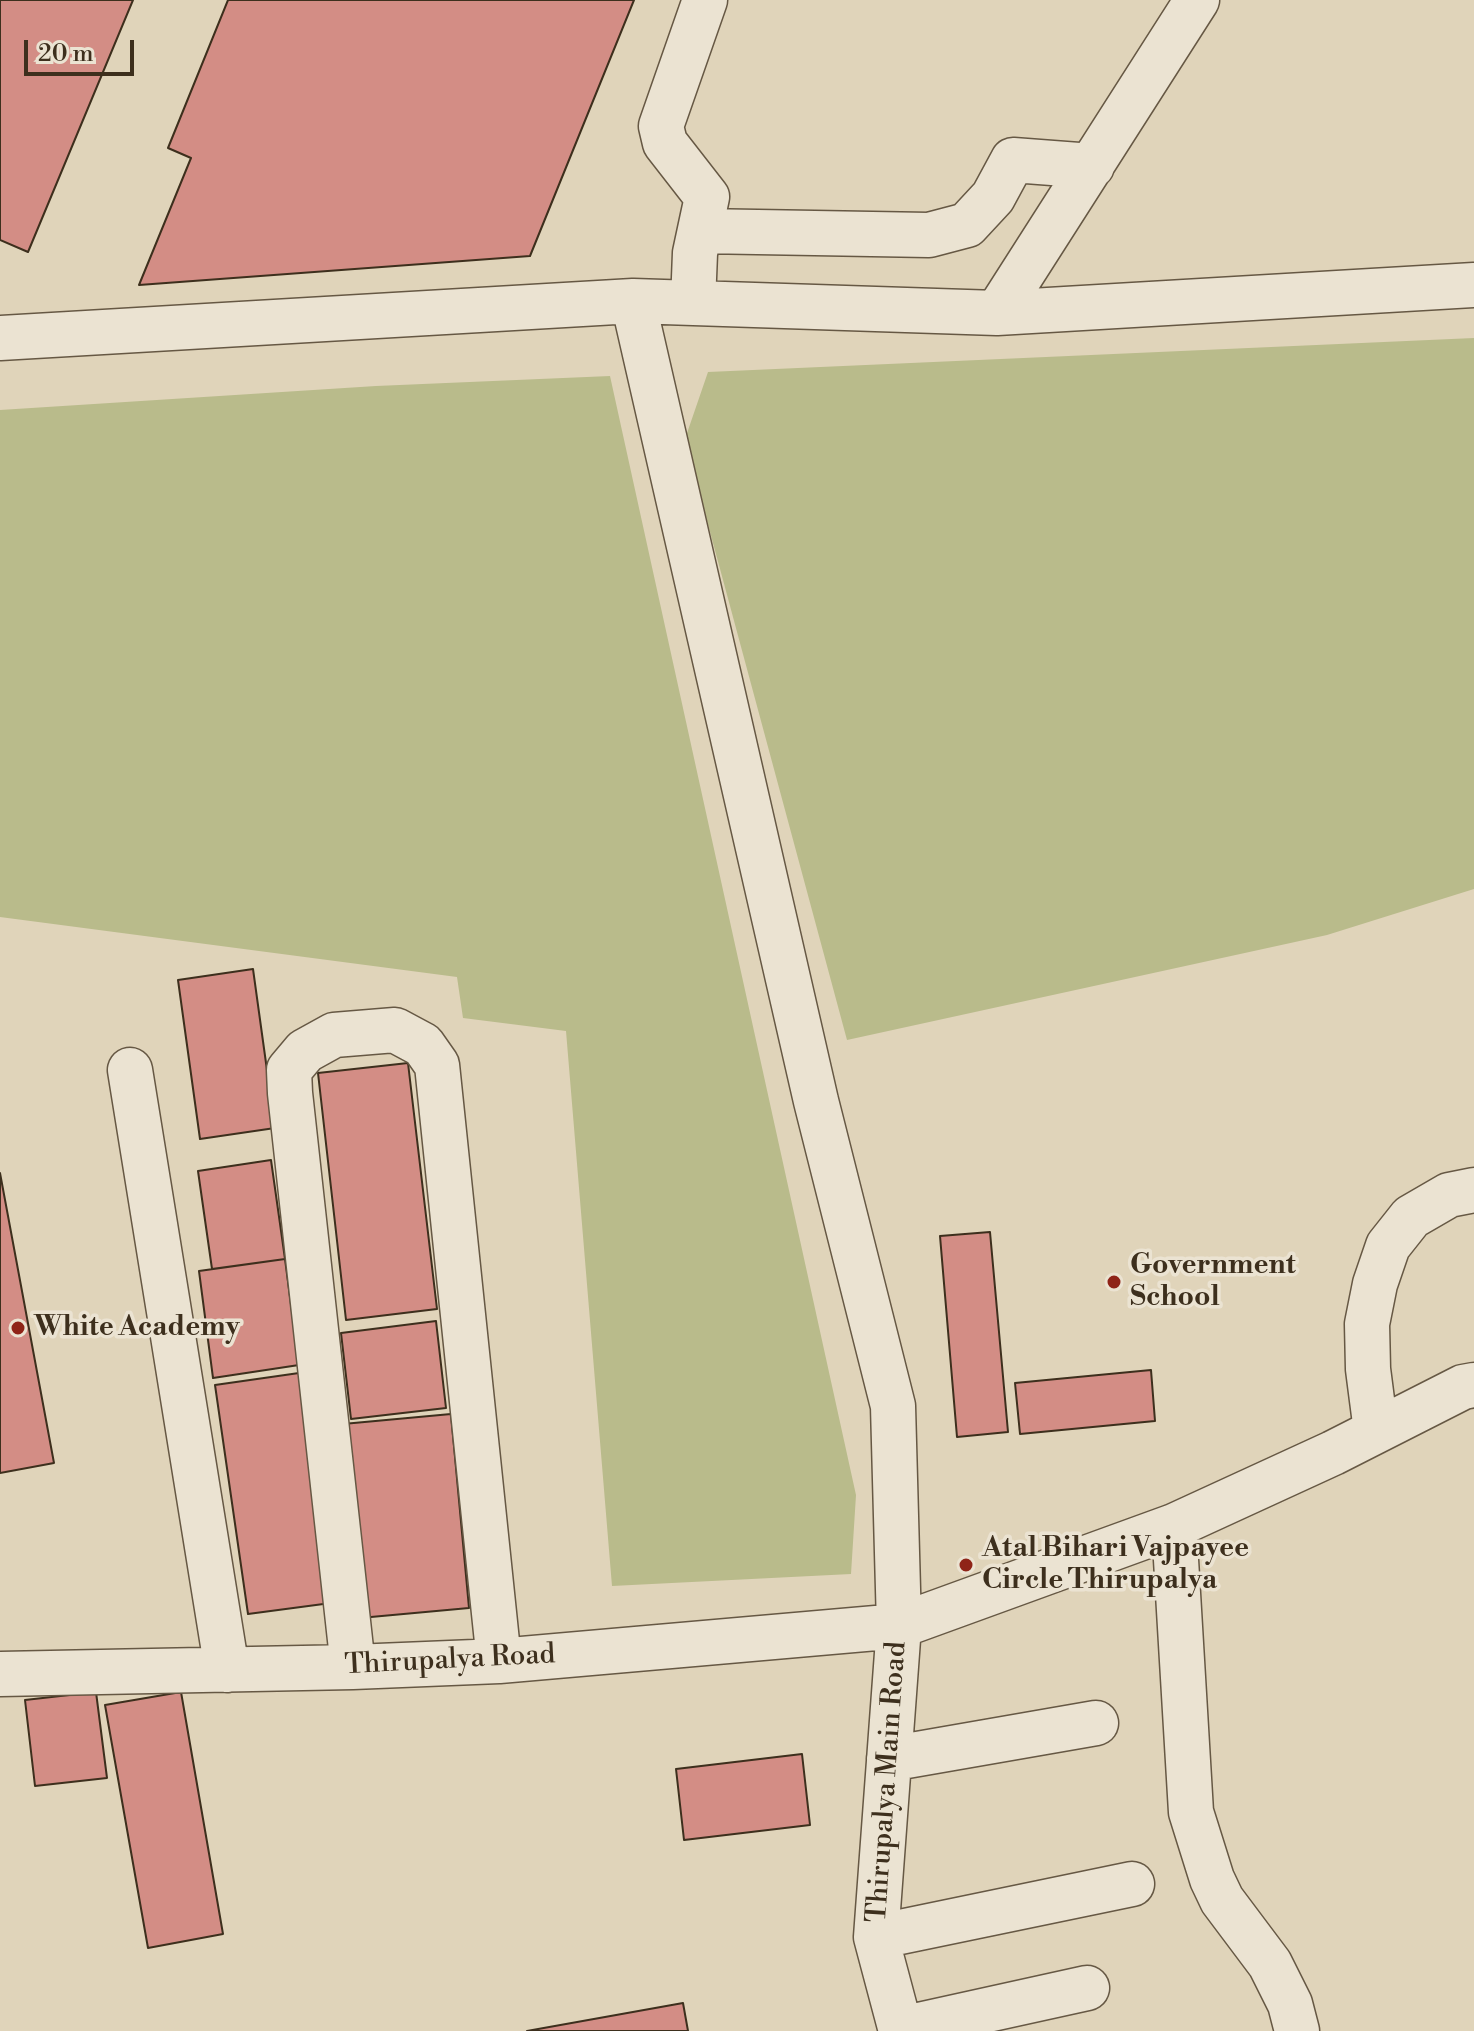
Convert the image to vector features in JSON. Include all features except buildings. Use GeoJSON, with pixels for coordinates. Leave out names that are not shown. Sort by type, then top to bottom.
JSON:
{"type":"FeatureCollection","features":[{"type":"Feature","properties":{"kind":"street"},"geometry":{"type":"LineString","coordinates":[[693,303],[695,253],[707,197],[665,143],[661,126],[705,0]]}},
{"type":"Feature","properties":{"kind":"street"},"geometry":{"type":"LineString","coordinates":[[997,313],[1197,0]]}},
{"type":"Feature","properties":{"kind":"street"},"geometry":{"type":"LineString","coordinates":[[700,231],[929,235],[967,225],[993,197],[1013,160],[1092,166]]}},
{"type":"Feature","properties":{"kind":"street"},"geometry":{"type":"LineString","coordinates":[[0,338],[633,301],[997,313],[1474,285]]}},
{"type":"Feature","properties":{"kind":"street"},"geometry":{"type":"LineString","coordinates":[[633,301],[812,1086],[893,1406],[899,1626]]}},
{"type":"Feature","properties":{"kind":"street"},"geometry":{"type":"LineString","coordinates":[[353,1667],[289,1070],[305,1051],[334,1035],[395,1030],[423,1045],[437,1065],[499,1661]]}},
{"type":"Feature","properties":{"kind":"street"},"geometry":{"type":"LineString","coordinates":[[130,1070],[227,1670]]}},
{"type":"Feature","properties":{"kind":"street"},"geometry":{"type":"LineString","coordinates":[[1376,1431],[1368,1369],[1367,1324],[1375,1284],[1388,1246],[1411,1217],[1449,1195],[1474,1190]]}},
{"type":"Feature","properties":{"kind":"street","name":"Thirupalya Main Road"},"geometry":{"type":"LineString","coordinates":[[901,2030],[876,1937],[899,1626],[1174,1526],[1333,1453],[1463,1387],[1474,1385]]}},
{"type":"Feature","properties":{"kind":"street"},"geometry":{"type":"LineString","coordinates":[[1174,1526],[1191,1812],[1212,1879],[1222,1900],[1270,1964],[1290,2004],[1297,2031]]}},
{"type":"Feature","properties":{"kind":"street","name":"Thirupalya Road"},"geometry":{"type":"LineString","coordinates":[[0,1674],[499,1661],[899,1626]]}},
{"type":"Feature","properties":{"kind":"street"},"geometry":{"type":"LineString","coordinates":[[889,1759],[1096,1723]]}},
{"type":"Feature","properties":{"kind":"street"},"geometry":{"type":"LineString","coordinates":[[876,1937],[1132,1884]]}},
{"type":"Feature","properties":{"kind":"street"},"geometry":{"type":"LineString","coordinates":[[901,2030],[1087,1988]]}},
{"type":"Feature","properties":{"kind":"green space"},"geometry":{"type":"Polygon","coordinates":[[[1474,338],[1474,889],[1327,935],[847,1040],[685,439],[708,372],[1474,338]]]}},
{"type":"Feature","properties":{"kind":"green space"},"geometry":{"type":"Polygon","coordinates":[[[610,376],[856,1495],[851,1574],[612,1586],[566,1031],[463,1018],[457,977],[0,917],[0,410],[376,386],[610,376]]]}},
{"type":"Feature","properties":{"kind":"place","name":"Government School"},"geometry":{"type":"Point","coordinates":[1114,1282]}},
{"type":"Feature","properties":{"kind":"place","name":"White Academy"},"geometry":{"type":"Point","coordinates":[18,1328]}},
{"type":"Feature","properties":{"kind":"place","name":"Atal Bihari Vajpayee Circle Thirupalya"},"geometry":{"type":"Point","coordinates":[966,1565]}}]}
